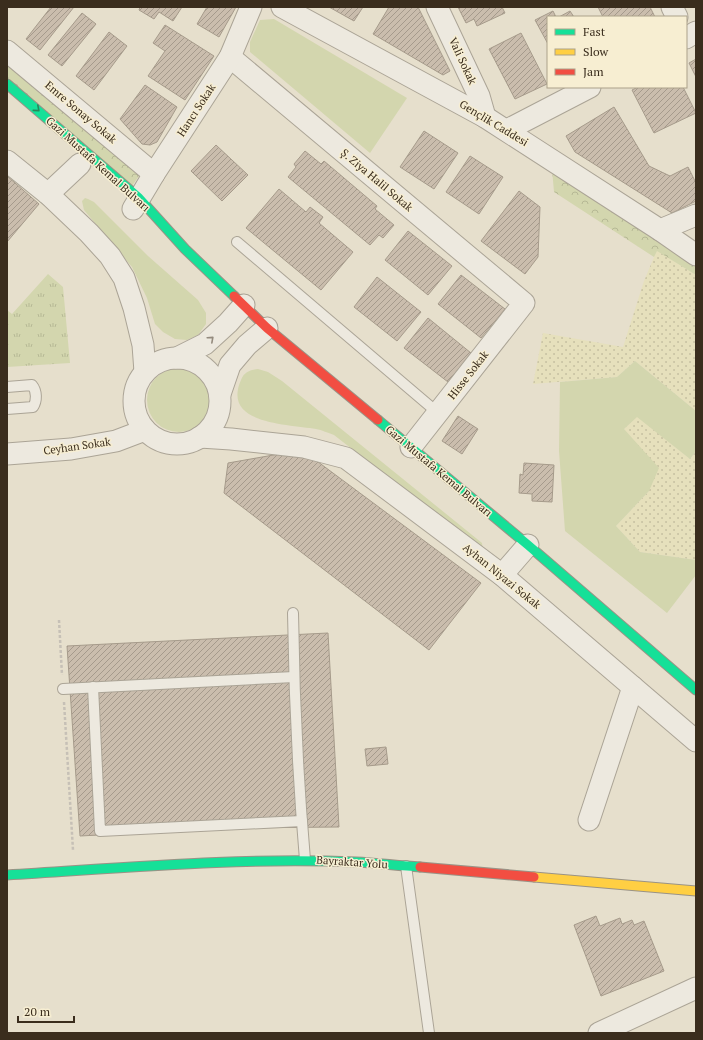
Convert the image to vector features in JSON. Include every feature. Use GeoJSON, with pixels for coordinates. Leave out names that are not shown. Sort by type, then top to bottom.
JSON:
{"type":"FeatureCollection","features":[{"type":"Feature","properties":{"kind":"main road","name":"Gazi Mustafa Kemal Bulvarı"},"geometry":{"type":"LineString","coordinates":[[7,84],[136,208],[185,249]]}},
{"type":"Feature","properties":{"kind":"main road","name":"Gazi Mustafa Kemal Bulvarı"},"geometry":{"type":"LineString","coordinates":[[136,208],[185,249],[268,328],[528,545],[696,690]]}},
{"type":"Feature","properties":{"kind":"main road","name":"Bayraktar Yolu"},"geometry":{"type":"LineString","coordinates":[[7,875],[213,862],[305,860],[406,866],[696,891]]}},
{"type":"Feature","properties":{"kind":"street","name":"Hancı Sokak"},"geometry":{"type":"LineString","coordinates":[[136,208],[154,174],[230,58],[251,7]]}},
{"type":"Feature","properties":{"kind":"street","name":"Gençlik Caddesi"},"geometry":{"type":"LineString","coordinates":[[282,7],[507,130],[696,255]]}},
{"type":"Feature","properties":{"kind":"street","name":"Vali Sokak"},"geometry":{"type":"LineString","coordinates":[[437,7],[479,96],[485,117]]}},
{"type":"Feature","properties":{"kind":"street"},"geometry":{"type":"LineString","coordinates":[[672,7],[676,16]]}},
{"type":"Feature","properties":{"kind":"street","name":"Emre Sonay Sokak"},"geometry":{"type":"LineString","coordinates":[[7,51],[154,174]]}},
{"type":"Feature","properties":{"kind":"street","name":"Ş. Ziya Halil Sokak"},"geometry":{"type":"LineString","coordinates":[[230,58],[524,303]]}},
{"type":"Feature","properties":{"kind":"street"},"geometry":{"type":"LineString","coordinates":[[507,130],[588,88]]}},
{"type":"Feature","properties":{"kind":"street"},"geometry":{"type":"LineString","coordinates":[[7,161],[48,194],[89,233],[110,256],[124,278],[134,308],[143,345],[145,372]]}},
{"type":"Feature","properties":{"kind":"street"},"geometry":{"type":"LineString","coordinates":[[48,194],[80,164]]}},
{"type":"Feature","properties":{"kind":"street"},"geometry":{"type":"LineString","coordinates":[[660,230],[696,215]]}},
{"type":"Feature","properties":{"kind":"street","name":"Hisse Sokak"},"geometry":{"type":"LineString","coordinates":[[411,447],[524,303]]}},
{"type":"Feature","properties":{"kind":"street"},"geometry":{"type":"LineString","coordinates":[[177,358],[205,344],[228,324],[244,305]]}},
{"type":"Feature","properties":{"kind":"street"},"geometry":{"type":"LineString","coordinates":[[220,394],[230,365],[247,345],[268,328]]}},
{"type":"Feature","properties":{"kind":"street"},"geometry":{"type":"LineString","coordinates":[[165,359],[189,359],[200,364],[209,372],[216,382],[220,394],[220,406],[217,418],[210,429],[200,437],[190,442],[178,444],[165,443],[154,438],[145,430],[139,421],[133,401],[139,380],[145,372],[154,364],[165,359]]}},
{"type":"Feature","properties":{"kind":"street","name":"Ceyhan Sokak"},"geometry":{"type":"LineString","coordinates":[[7,454],[71,449],[116,441],[145,430]]}},
{"type":"Feature","properties":{"kind":"street","name":"Ayhan Niyazi Sokak"},"geometry":{"type":"LineString","coordinates":[[200,437],[304,447],[346,458],[502,575],[696,740]]}},
{"type":"Feature","properties":{"kind":"street"},"geometry":{"type":"LineString","coordinates":[[502,575],[528,545]]}},
{"type":"Feature","properties":{"kind":"street"},"geometry":{"type":"LineString","coordinates":[[589,820],[633,686]]}},
{"type":"Feature","properties":{"kind":"street"},"geometry":{"type":"LineString","coordinates":[[599,1033],[696,988]]}},
{"type":"Feature","properties":{"kind":"lane"},"geometry":{"type":"LineString","coordinates":[[237,242],[438,413]]}},
{"type":"Feature","properties":{"kind":"lane"},"geometry":{"type":"LineString","coordinates":[[7,387],[32,385],[35,388],[36,402],[34,407],[7,409]]}},
{"type":"Feature","properties":{"kind":"lane"},"geometry":{"type":"LineString","coordinates":[[293,613],[294,678],[305,860]]}},
{"type":"Feature","properties":{"kind":"lane"},"geometry":{"type":"LineString","coordinates":[[63,689],[294,678]]}},
{"type":"Feature","properties":{"kind":"lane"},"geometry":{"type":"LineString","coordinates":[[93,687],[100,831],[302,821]]}},
{"type":"Feature","properties":{"kind":"lane"},"geometry":{"type":"LineString","coordinates":[[406,866],[430,1033]]}},
{"type":"Feature","properties":{"kind":"path"},"geometry":{"type":"LineString","coordinates":[[59,620],[74,871]]}},
{"type":"Feature","properties":{"kind":"shaded area"},"geometry":{"type":"Polygon","coordinates":[[[657,250],[696,275],[696,411],[635,361],[617,377],[533,384],[543,333],[623,347],[644,281],[657,250]]]}},
{"type":"Feature","properties":{"kind":"shaded area"},"geometry":{"type":"Polygon","coordinates":[[[637,416],[690,459],[696,451],[696,560],[640,552],[616,526],[649,491],[624,429],[637,416]]]}},
{"type":"Feature","properties":{"kind":"green space"},"geometry":{"type":"Polygon","coordinates":[[[274,19],[407,98],[370,153],[250,52],[250,42],[260,20],[274,19]]]}},
{"type":"Feature","properties":{"kind":"green space"},"geometry":{"type":"Polygon","coordinates":[[[7,59],[141,173],[132,186],[7,78],[7,59]]]}},
{"type":"Feature","properties":{"kind":"green space"},"geometry":{"type":"Polygon","coordinates":[[[552,169],[696,266],[696,275],[657,251],[654,257],[554,192],[552,169]]]}},
{"type":"Feature","properties":{"kind":"green space"},"geometry":{"type":"Polygon","coordinates":[[[85,198],[94,202],[148,256],[198,300],[206,313],[206,324],[198,335],[187,340],[175,339],[163,332],[155,324],[147,298],[132,267],[84,210],[82,201],[85,198]]]}},
{"type":"Feature","properties":{"kind":"green space"},"geometry":{"type":"Polygon","coordinates":[[[48,274],[63,287],[70,363],[7,367],[7,310],[12,314],[48,274]]]}},
{"type":"Feature","properties":{"kind":"green space"},"geometry":{"type":"Polygon","coordinates":[[[635,361],[696,411],[696,451],[690,459],[637,417],[624,429],[659,468],[649,491],[616,526],[640,552],[696,560],[696,575],[667,613],[565,531],[559,451],[560,382],[617,377],[635,361]]]}},
{"type":"Feature","properties":{"kind":"green space"},"geometry":{"type":"Polygon","coordinates":[[[179,368],[197,374],[205,382],[211,400],[205,418],[197,426],[179,432],[161,426],[153,418],[147,400],[153,382],[161,374],[179,368]]]}},
{"type":"Feature","properties":{"kind":"green space"},"geometry":{"type":"Polygon","coordinates":[[[258,369],[268,372],[282,381],[482,543],[483,551],[334,435],[316,429],[261,420],[249,414],[241,406],[237,395],[244,375],[250,371],[258,369]]]}},
{"type":"Feature","properties":{"kind":"building"},"geometry":{"type":"Polygon","coordinates":[[[51,7],[74,7],[40,50],[26,39],[51,7]]]}},
{"type":"Feature","properties":{"kind":"building"},"geometry":{"type":"Polygon","coordinates":[[[140,7],[182,7],[173,21],[159,12],[154,19],[139,10],[140,7]]]}},
{"type":"Feature","properties":{"kind":"building"},"geometry":{"type":"Polygon","coordinates":[[[207,7],[236,7],[219,37],[197,24],[207,7]]]}},
{"type":"Feature","properties":{"kind":"building"},"geometry":{"type":"Polygon","coordinates":[[[329,7],[363,7],[354,21],[329,7]]]}},
{"type":"Feature","properties":{"kind":"building"},"geometry":{"type":"Polygon","coordinates":[[[389,7],[418,7],[450,71],[443,75],[373,34],[389,7]]]}},
{"type":"Feature","properties":{"kind":"building"},"geometry":{"type":"Polygon","coordinates":[[[458,7],[502,7],[505,13],[477,26],[474,19],[466,23],[458,7]]]}},
{"type":"Feature","properties":{"kind":"building"},"geometry":{"type":"Polygon","coordinates":[[[598,7],[650,7],[654,16],[602,16],[598,7]]]}},
{"type":"Feature","properties":{"kind":"building"},"geometry":{"type":"Polygon","coordinates":[[[553,11],[556,16],[547,16],[547,42],[535,20],[553,11]]]}},
{"type":"Feature","properties":{"kind":"building"},"geometry":{"type":"Polygon","coordinates":[[[570,11],[573,16],[561,16],[570,11]]]}},
{"type":"Feature","properties":{"kind":"building"},"geometry":{"type":"Polygon","coordinates":[[[82,13],[96,24],[62,66],[48,55],[82,13]]]}},
{"type":"Feature","properties":{"kind":"building"},"geometry":{"type":"Polygon","coordinates":[[[165,25],[214,56],[185,100],[148,76],[165,51],[153,43],[165,25]]]}},
{"type":"Feature","properties":{"kind":"building"},"geometry":{"type":"Polygon","coordinates":[[[109,32],[127,46],[94,90],[76,76],[109,32]]]}},
{"type":"Feature","properties":{"kind":"building"},"geometry":{"type":"Polygon","coordinates":[[[521,33],[547,84],[515,99],[489,49],[521,33]]]}},
{"type":"Feature","properties":{"kind":"building"},"geometry":{"type":"Polygon","coordinates":[[[696,59],[696,77],[689,63],[696,59]]]}},
{"type":"Feature","properties":{"kind":"building"},"geometry":{"type":"Polygon","coordinates":[[[145,85],[177,107],[157,142],[150,145],[142,144],[120,119],[145,85]]]}},
{"type":"Feature","properties":{"kind":"building"},"geometry":{"type":"Polygon","coordinates":[[[636,88],[684,88],[696,113],[654,133],[632,90],[636,88]]]}},
{"type":"Feature","properties":{"kind":"building"},"geometry":{"type":"Polygon","coordinates":[[[614,107],[649,166],[670,176],[688,167],[696,183],[696,201],[672,213],[575,152],[566,136],[614,107]]]}},
{"type":"Feature","properties":{"kind":"building"},"geometry":{"type":"Polygon","coordinates":[[[424,131],[458,153],[434,189],[400,167],[424,131]]]}},
{"type":"Feature","properties":{"kind":"building"},"geometry":{"type":"Polygon","coordinates":[[[216,145],[248,175],[222,201],[191,171],[216,145]]]}},
{"type":"Feature","properties":{"kind":"building"},"geometry":{"type":"Polygon","coordinates":[[[305,151],[321,164],[324,161],[377,206],[375,209],[394,225],[383,238],[379,235],[370,245],[288,177],[296,167],[294,164],[305,151]]]}},
{"type":"Feature","properties":{"kind":"building"},"geometry":{"type":"Polygon","coordinates":[[[470,156],[503,177],[479,214],[446,192],[470,156]]]}},
{"type":"Feature","properties":{"kind":"building"},"geometry":{"type":"Polygon","coordinates":[[[7,176],[39,204],[7,242],[7,176]]]}},
{"type":"Feature","properties":{"kind":"building"},"geometry":{"type":"Polygon","coordinates":[[[279,189],[306,212],[310,207],[323,217],[319,223],[353,252],[321,290],[246,228],[279,189]]]}},
{"type":"Feature","properties":{"kind":"building"},"geometry":{"type":"Polygon","coordinates":[[[519,191],[540,207],[538,257],[525,274],[481,241],[519,191]]]}},
{"type":"Feature","properties":{"kind":"building"},"geometry":{"type":"Polygon","coordinates":[[[408,231],[452,266],[428,295],[385,260],[408,231]]]}},
{"type":"Feature","properties":{"kind":"building"},"geometry":{"type":"Polygon","coordinates":[[[461,275],[505,309],[481,338],[438,304],[461,275]]]}},
{"type":"Feature","properties":{"kind":"building"},"geometry":{"type":"Polygon","coordinates":[[[377,277],[421,312],[397,341],[354,307],[377,277]]]}},
{"type":"Feature","properties":{"kind":"building"},"geometry":{"type":"Polygon","coordinates":[[[428,318],[471,353],[448,382],[404,348],[428,318]]]}},
{"type":"Feature","properties":{"kind":"building"},"geometry":{"type":"Polygon","coordinates":[[[458,416],[478,429],[462,454],[442,441],[458,416]]]}},
{"type":"Feature","properties":{"kind":"building"},"geometry":{"type":"Polygon","coordinates":[[[302,450],[481,583],[429,650],[224,493],[228,463],[302,450]]]}},
{"type":"Feature","properties":{"kind":"building"},"geometry":{"type":"Polygon","coordinates":[[[524,463],[554,465],[552,502],[532,501],[532,494],[519,493],[520,474],[523,475],[524,463]]]}},
{"type":"Feature","properties":{"kind":"building"},"geometry":{"type":"Polygon","coordinates":[[[328,633],[339,827],[233,828],[80,836],[67,646],[328,633]]]}},
{"type":"Feature","properties":{"kind":"building"},"geometry":{"type":"Polygon","coordinates":[[[386,747],[388,764],[367,766],[365,749],[386,747]]]}},
{"type":"Feature","properties":{"kind":"building"},"geometry":{"type":"Polygon","coordinates":[[[596,916],[600,926],[620,918],[622,924],[632,920],[634,925],[644,921],[664,971],[601,996],[574,925],[596,916]]]}},
{"type":"Feature","properties":{"kind":"traffic: fast"},"geometry":{"type":"LineString","coordinates":[[7,84],[139,198],[185,249],[234,296]]}},
{"type":"Feature","properties":{"kind":"traffic: fast"},"geometry":{"type":"LineString","coordinates":[[378,420],[528,545],[696,690]]}},
{"type":"Feature","properties":{"kind":"traffic: fast"},"geometry":{"type":"LineString","coordinates":[[7,875],[182,864],[269,861],[356,862],[420,867]]}},
{"type":"Feature","properties":{"kind":"traffic: slow"},"geometry":{"type":"LineString","coordinates":[[534,877],[696,891]]}},
{"type":"Feature","properties":{"kind":"traffic: jam"},"geometry":{"type":"LineString","coordinates":[[234,296],[267,328],[378,420]]}},
{"type":"Feature","properties":{"kind":"traffic: jam"},"geometry":{"type":"LineString","coordinates":[[420,867],[534,877]]}}]}
